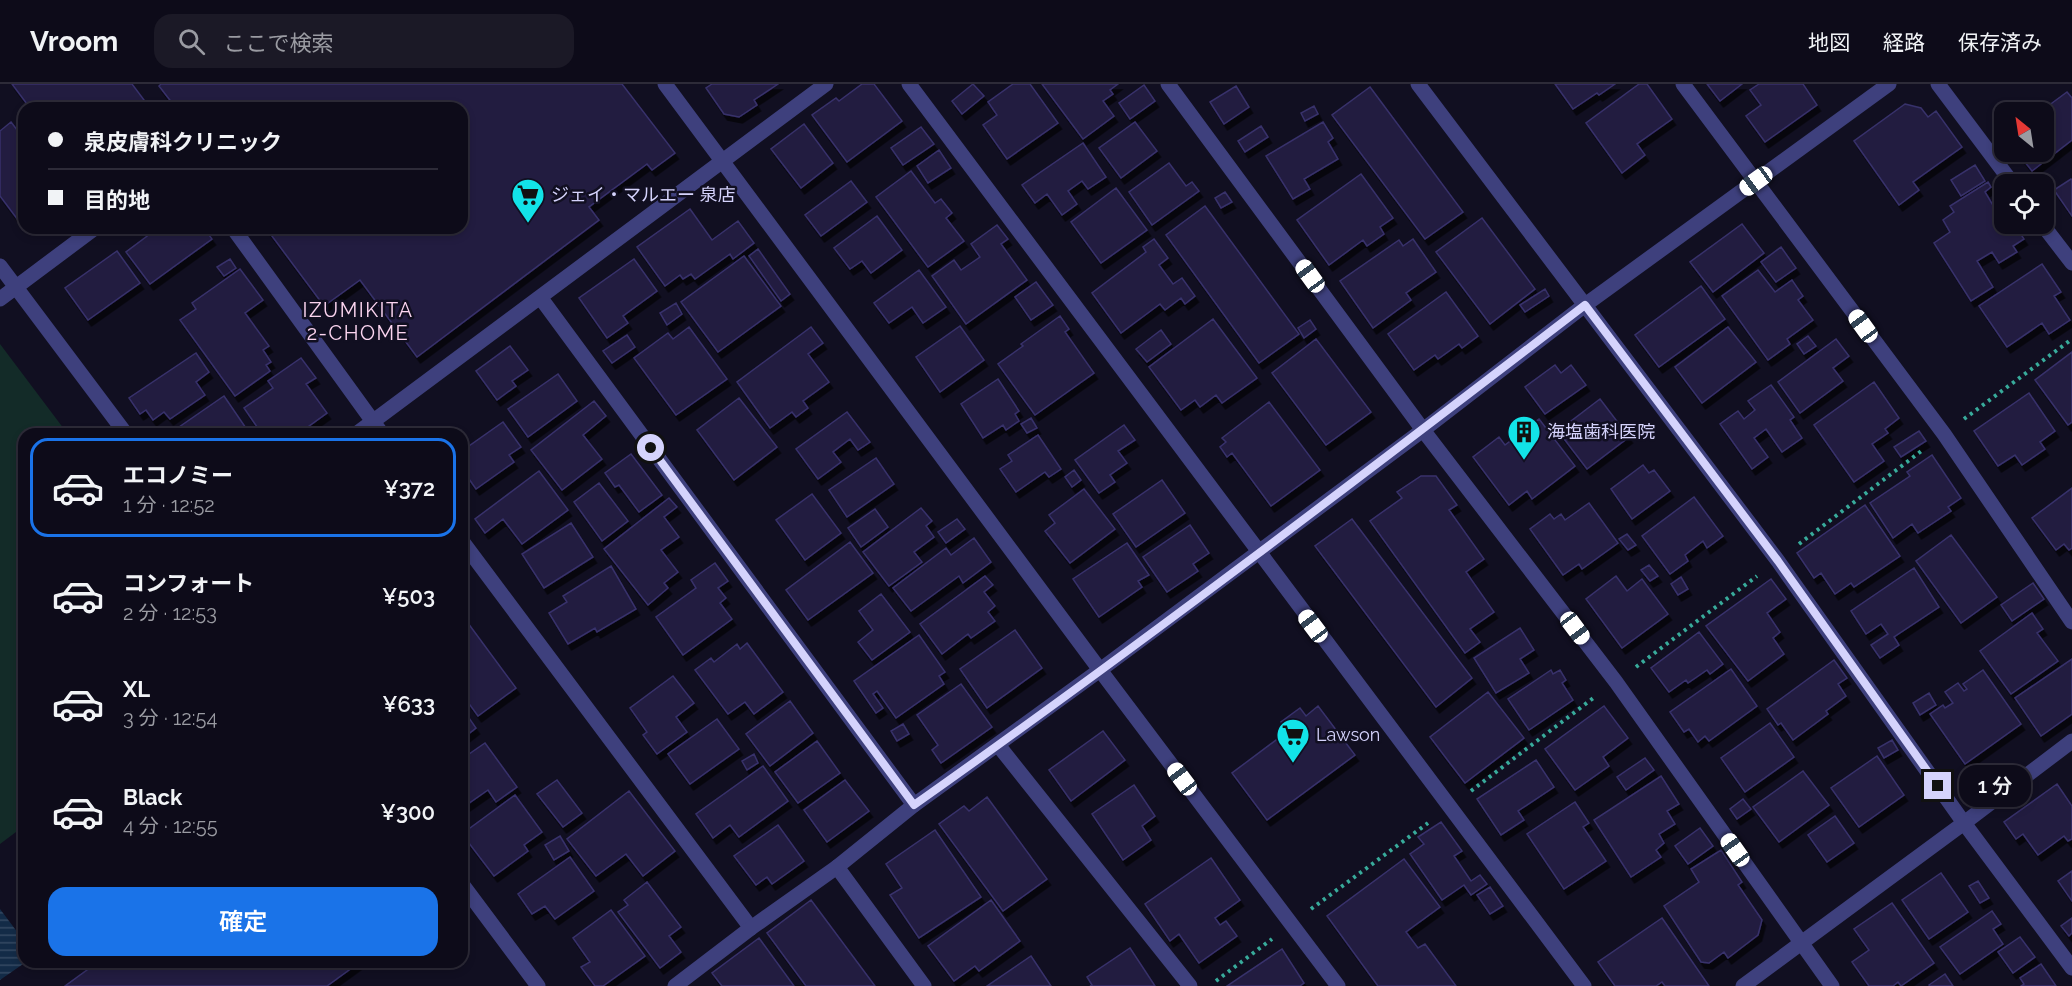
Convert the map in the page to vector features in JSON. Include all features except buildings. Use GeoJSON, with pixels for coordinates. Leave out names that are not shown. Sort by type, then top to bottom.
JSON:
{"type":"FeatureCollection","features":[{"type":"Feature","properties":{"kind":"street"},"geometry":{"type":"LineString","coordinates":[[665,84],[1338,986]]}},
{"type":"Feature","properties":{"kind":"street"},"geometry":{"type":"LineString","coordinates":[[236,234],[377,428],[540,297],[826,84]]}},
{"type":"Feature","properties":{"kind":"street"},"geometry":{"type":"LineString","coordinates":[[909,84],[1584,986]]}},
{"type":"Feature","properties":{"kind":"street"},"geometry":{"type":"LineString","coordinates":[[1168,84],[1423,430],[1616,682],[1832,986]]}},
{"type":"Feature","properties":{"kind":"street"},"geometry":{"type":"LineString","coordinates":[[1418,84],[1778,561],[1964,823],[2072,968]]}},
{"type":"Feature","properties":{"kind":"street"},"geometry":{"type":"LineString","coordinates":[[1683,84],[1944,434],[2072,622]]}},
{"type":"Feature","properties":{"kind":"street"},"geometry":{"type":"LineString","coordinates":[[675,986],[837,867],[914,805],[1423,430],[1585,305],[1889,84]]}},
{"type":"Feature","properties":{"kind":"street"},"geometry":{"type":"LineString","coordinates":[[1938,84],[2006,174]]}},
{"type":"Feature","properties":{"kind":"street"},"geometry":{"type":"LineString","coordinates":[[0,299],[87,234]]}},
{"type":"Feature","properties":{"kind":"street"},"geometry":{"type":"LineString","coordinates":[[2050,234],[2072,263]]}},
{"type":"Feature","properties":{"kind":"street"},"geometry":{"type":"LineString","coordinates":[[0,266],[122,428]]}},
{"type":"Feature","properties":{"kind":"street"},"geometry":{"type":"LineString","coordinates":[[540,297],[914,805]]}},
{"type":"Feature","properties":{"kind":"street"},"geometry":{"type":"LineString","coordinates":[[468,549],[751,928]]}},
{"type":"Feature","properties":{"kind":"street"},"geometry":{"type":"LineString","coordinates":[[1743,986],[2072,741]]}},
{"type":"Feature","properties":{"kind":"street"},"geometry":{"type":"LineString","coordinates":[[998,745],[1190,986]]}},
{"type":"Feature","properties":{"kind":"street"},"geometry":{"type":"LineString","coordinates":[[837,867],[924,986]]}},
{"type":"Feature","properties":{"kind":"street"},"geometry":{"type":"LineString","coordinates":[[468,892],[538,986]]}},
{"type":"Feature","properties":{"kind":"path"},"geometry":{"type":"LineString","coordinates":[[1210,986],[2072,339]]}},
{"type":"Feature","properties":{"kind":"green space"},"geometry":{"type":"Polygon","coordinates":[[[0,344],[63,428],[18,428],[18,830],[0,844],[0,344]]]}},
{"type":"Feature","properties":{"kind":"water"},"geometry":{"type":"Polygon","coordinates":[[[0,909],[18,933],[18,968],[0,980],[0,909]]]}},
{"type":"Feature","properties":{"kind":"place","name":"ジェイ・マルエー 泉店"},"geometry":{"type":"Point","coordinates":[528,224]}},
{"type":"Feature","properties":{"kind":"place","name":"海塩歯科医院"},"geometry":{"type":"Point","coordinates":[1524,461]}},
{"type":"Feature","properties":{"kind":"place","name":"Lawson"},"geometry":{"type":"Point","coordinates":[1293,764]}},
{"type":"Feature","properties":{"kind":"district","name":"IZUMIKITA 2-CHOME"},"geometry":{"type":"Point","coordinates":[358,322]}},
{"type":"Feature","properties":{"kind":"route"},"geometry":{"type":"LineString","coordinates":[[651,448],[914,805],[1258,553],[1585,305],[1778,561],[1938,786]]}}]}
